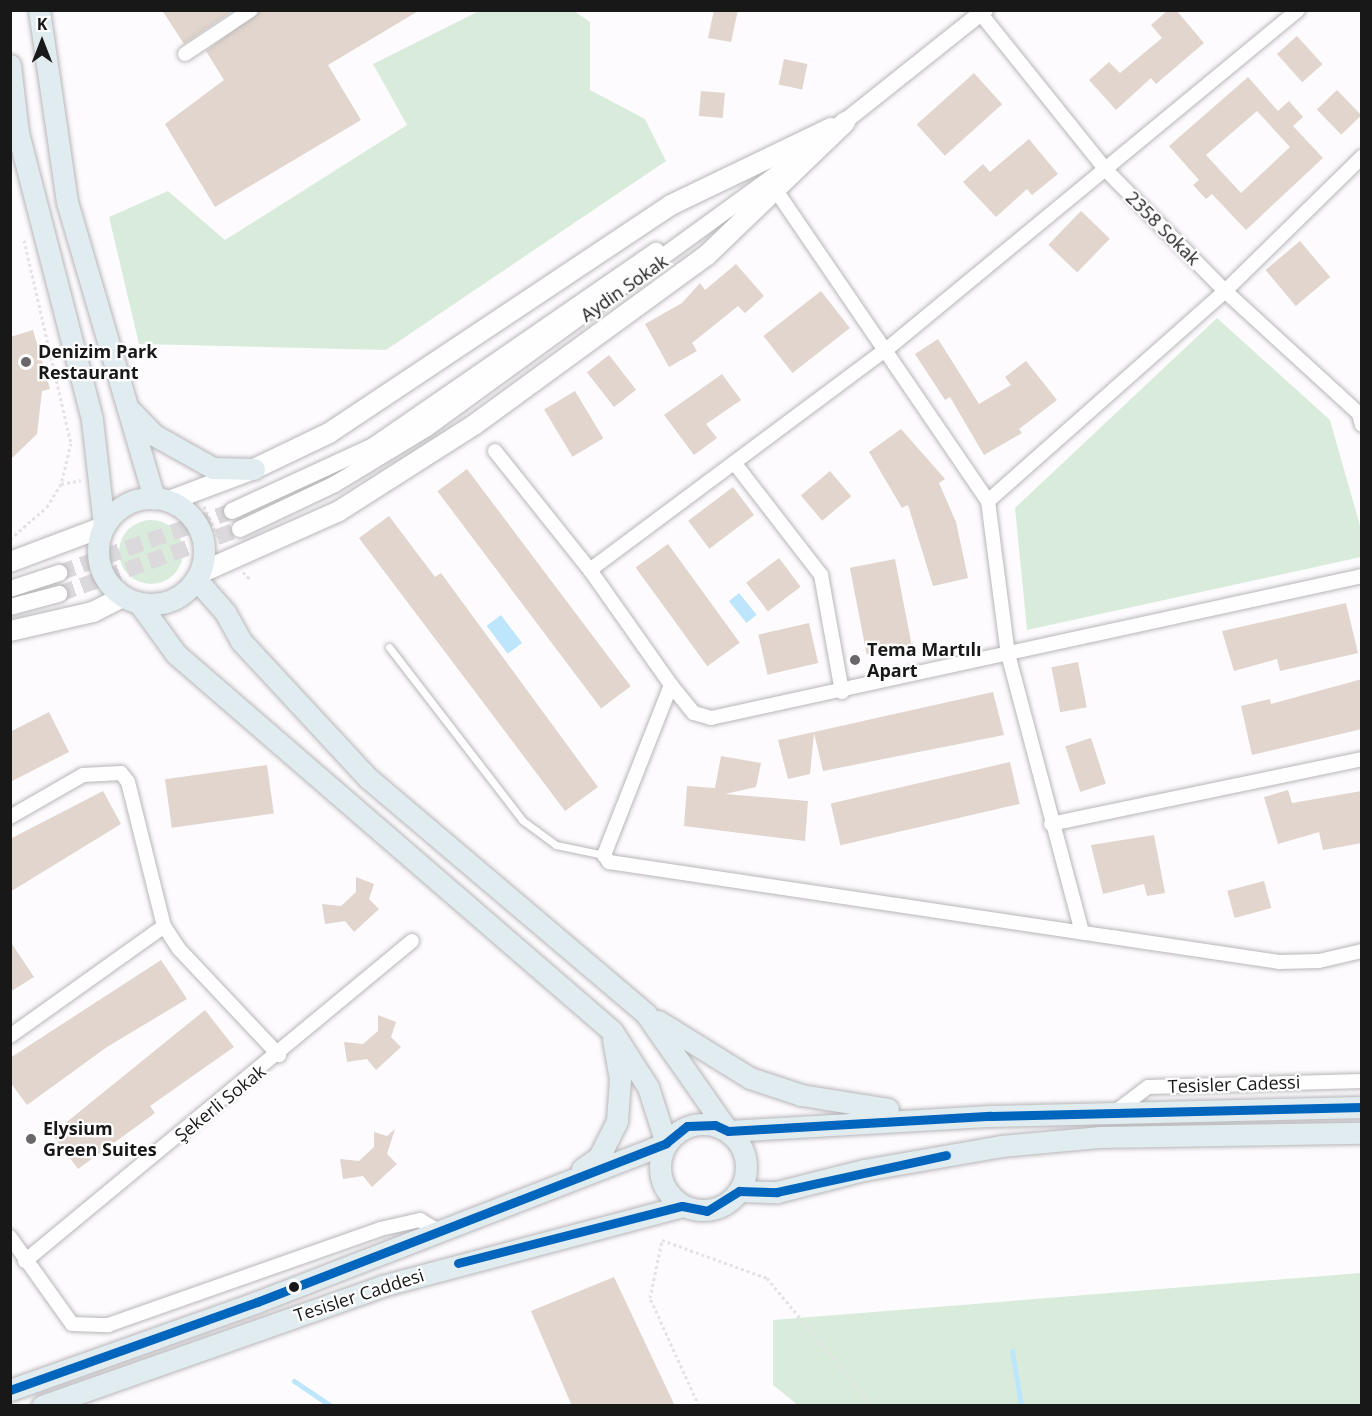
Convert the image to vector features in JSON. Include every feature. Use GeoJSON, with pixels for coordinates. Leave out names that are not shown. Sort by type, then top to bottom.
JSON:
{"type":"FeatureCollection","features":[{"type":"Feature","properties":{"kind":"main road"},"geometry":{"type":"LineString","coordinates":[[39,10],[67,202],[124,404],[162,499],[196,522],[204,547],[198,576],[225,612],[241,641],[368,778],[646,1014],[738,1073],[801,1095],[845,1105],[990,1116]]}},
{"type":"Feature","properties":{"kind":"main road"},"geometry":{"type":"LineString","coordinates":[[10,65],[18,133],[92,420],[103,526],[97,558],[111,587],[131,600],[177,654],[612,1031],[648,1087],[666,1143],[659,1171],[663,1185],[682,1206],[707,1210],[739,1191],[777,1192],[864,1170],[1001,1146],[1099,1137],[1362,1133]]}},
{"type":"Feature","properties":{"kind":"main road"},"geometry":{"type":"LineString","coordinates":[[10,631],[93,612],[131,600],[175,599],[198,576],[339,511],[474,424],[707,255],[845,122]]}},
{"type":"Feature","properties":{"kind":"main road"},"geometry":{"type":"LineString","coordinates":[[10,562],[103,526],[125,504],[162,499],[197,490],[254,469],[401,389],[671,205],[845,122]]}},
{"type":"Feature","properties":{"kind":"main road"},"geometry":{"type":"LineString","coordinates":[[124,404],[154,435],[213,468],[254,469]]}},
{"type":"Feature","properties":{"kind":"main road"},"geometry":{"type":"LineString","coordinates":[[646,1014],[728,1131],[746,1165],[739,1191]]}},
{"type":"Feature","properties":{"kind":"main road"},"geometry":{"type":"LineString","coordinates":[[573,1175],[599,1157],[617,1121],[620,1079],[612,1031]]}},
{"type":"Feature","properties":{"kind":"main road"},"geometry":{"type":"LineString","coordinates":[[10,1390],[257,1302],[573,1175],[666,1143],[687,1126],[701,1123],[728,1131],[990,1116],[1362,1107]]}},
{"type":"Feature","properties":{"kind":"main road","name":"Tesisler Caddesi"},"geometry":{"type":"LineString","coordinates":[[42,1406],[382,1286],[682,1206]]}},
{"type":"Feature","properties":{"kind":"street"},"geometry":{"type":"LineString","coordinates":[[185,54],[251,10]]}},
{"type":"Feature","properties":{"kind":"street"},"geometry":{"type":"LineString","coordinates":[[590,570],[736,465],[887,349],[1298,10]]}},
{"type":"Feature","properties":{"kind":"street","name":"2358 Sokak"},"geometry":{"type":"LineString","coordinates":[[983,12],[1105,169],[1225,291],[1361,417]]}},
{"type":"Feature","properties":{"kind":"street","name":"Aydin Sokak"},"geometry":{"type":"LineString","coordinates":[[240,529],[335,484],[428,428],[845,122],[983,12]]}},
{"type":"Feature","properties":{"kind":"street"},"geometry":{"type":"LineString","coordinates":[[232,511],[373,446],[845,122]]}},
{"type":"Feature","properties":{"kind":"street"},"geometry":{"type":"LineString","coordinates":[[988,501],[1225,291],[1362,157]]}},
{"type":"Feature","properties":{"kind":"street"},"geometry":{"type":"LineString","coordinates":[[775,189],[887,349],[988,501],[1008,654],[1051,824],[1082,933]]}},
{"type":"Feature","properties":{"kind":"street"},"geometry":{"type":"LineString","coordinates":[[495,451],[590,570],[671,685],[694,713],[711,718],[842,692],[1362,576]]}},
{"type":"Feature","properties":{"kind":"street"},"geometry":{"type":"LineString","coordinates":[[736,465],[821,575],[842,692]]}},
{"type":"Feature","properties":{"kind":"street"},"geometry":{"type":"LineString","coordinates":[[10,589],[59,573]]}},
{"type":"Feature","properties":{"kind":"street"},"geometry":{"type":"LineString","coordinates":[[10,607],[59,594]]}},
{"type":"Feature","properties":{"kind":"street"},"geometry":{"type":"LineString","coordinates":[[671,685],[604,855],[609,862],[1279,962],[1319,962],[1362,951]]}},
{"type":"Feature","properties":{"kind":"street"},"geometry":{"type":"LineString","coordinates":[[1051,824],[1362,759]]}},
{"type":"Feature","properties":{"kind":"street"},"geometry":{"type":"LineString","coordinates":[[10,817],[83,775],[121,773],[128,782],[165,926],[179,950],[279,1055]]}},
{"type":"Feature","properties":{"kind":"street"},"geometry":{"type":"LineString","coordinates":[[10,1036],[165,926]]}},
{"type":"Feature","properties":{"kind":"street","name":"Şekerli Sokak"},"geometry":{"type":"LineString","coordinates":[[25,1261],[279,1055],[412,941]]}},
{"type":"Feature","properties":{"kind":"street","name":"Tesisler Cadessi"},"geometry":{"type":"LineString","coordinates":[[1115,1112],[1148,1087],[1362,1081]]}},
{"type":"Feature","properties":{"kind":"street"},"geometry":{"type":"LineString","coordinates":[[10,1237],[72,1324],[108,1325],[380,1229],[420,1220],[438,1231]]}},
{"type":"Feature","properties":{"kind":"street"},"geometry":{"type":"LineString","coordinates":[[245,1278],[257,1302]]}},
{"type":"Feature","properties":{"kind":"lane"},"geometry":{"type":"LineString","coordinates":[[389,647],[522,820],[556,845],[604,855]]}},
{"type":"Feature","properties":{"kind":"path"},"geometry":{"type":"LineString","coordinates":[[21,227],[70,443],[61,484]]}},
{"type":"Feature","properties":{"kind":"path"},"geometry":{"type":"LineString","coordinates":[[197,490],[232,562],[250,579]]}},
{"type":"Feature","properties":{"kind":"path"},"geometry":{"type":"LineString","coordinates":[[699,1406],[650,1298],[662,1240],[767,1278],[873,1406]]}},
{"type":"Feature","properties":{"kind":"green space"},"geometry":{"type":"Polygon","coordinates":[[[479,11],[574,11],[590,22],[590,90],[645,119],[666,161],[386,350],[139,344],[109,217],[168,191],[225,240],[407,125],[373,64],[479,11]]]}},
{"type":"Feature","properties":{"kind":"green space"},"geometry":{"type":"Polygon","coordinates":[[[1217,318],[1330,420],[1361,529],[1361,557],[1027,630],[1015,508],[1217,318]]]}},
{"type":"Feature","properties":{"kind":"green space"},"geometry":{"type":"Polygon","coordinates":[[[145,520],[157,520],[174,529],[181,540],[183,552],[181,564],[174,575],[157,584],[145,584],[133,579],[124,570],[119,558],[119,546],[124,534],[133,525],[145,520]]]}},
{"type":"Feature","properties":{"kind":"green space"},"geometry":{"type":"Polygon","coordinates":[[[1361,1273],[1361,1405],[799,1406],[773,1385],[773,1320],[1361,1273]]]}},
{"type":"Feature","properties":{"kind":"water"},"geometry":{"type":"Polygon","coordinates":[[[739,593],[757,615],[747,623],[729,601],[739,593]]]}},
{"type":"Feature","properties":{"kind":"water"},"geometry":{"type":"Polygon","coordinates":[[[501,615],[522,643],[508,654],[487,626],[501,615]]]}},
{"type":"Feature","properties":{"kind":"building"},"geometry":{"type":"Polygon","coordinates":[[[162,10],[234,10],[184,44],[162,10]]]}},
{"type":"Feature","properties":{"kind":"building"},"geometry":{"type":"Polygon","coordinates":[[[260,10],[420,10],[328,65],[361,120],[215,207],[165,124],[224,80],[206,51],[260,10]]]}},
{"type":"Feature","properties":{"kind":"building"},"geometry":{"type":"Polygon","coordinates":[[[714,10],[738,10],[731,42],[708,38],[714,10]]]}},
{"type":"Feature","properties":{"kind":"building"},"geometry":{"type":"Polygon","coordinates":[[[1168,10],[1176,10],[1204,43],[1156,84],[1151,78],[1116,110],[1089,80],[1109,62],[1120,73],[1162,38],[1151,25],[1168,10]]]}},
{"type":"Feature","properties":{"kind":"building"},"geometry":{"type":"Polygon","coordinates":[[[1297,36],[1322,64],[1302,82],[1277,54],[1297,36]]]}},
{"type":"Feature","properties":{"kind":"building"},"geometry":{"type":"Polygon","coordinates":[[[784,59],[807,64],[802,89],[779,84],[784,59]]]}},
{"type":"Feature","properties":{"kind":"building"},"geometry":{"type":"Polygon","coordinates":[[[974,73],[1002,104],[945,156],[917,125],[974,73]]]}},
{"type":"Feature","properties":{"kind":"building"},"geometry":{"type":"Polygon","coordinates":[[[1248,77],[1278,111],[1289,101],[1303,117],[1293,126],[1323,158],[1246,230],[1212,194],[1206,199],[1193,185],[1199,180],[1169,146],[1248,77]],[[1257,111],[1206,155],[1241,193],[1290,147],[1257,111]]]}},
{"type":"Feature","properties":{"kind":"building"},"geometry":{"type":"Polygon","coordinates":[[[1337,90],[1361,115],[1341,135],[1317,109],[1337,90]]]}},
{"type":"Feature","properties":{"kind":"building"},"geometry":{"type":"Polygon","coordinates":[[[701,91],[725,93],[723,118],[699,116],[701,91]]]}},
{"type":"Feature","properties":{"kind":"building"},"geometry":{"type":"Polygon","coordinates":[[[1029,139],[1058,174],[1032,195],[1027,189],[996,217],[963,182],[983,164],[990,172],[1029,139]]]}},
{"type":"Feature","properties":{"kind":"building"},"geometry":{"type":"Polygon","coordinates":[[[1081,211],[1110,239],[1077,273],[1048,245],[1081,211]]]}},
{"type":"Feature","properties":{"kind":"building"},"geometry":{"type":"Polygon","coordinates":[[[1300,241],[1330,277],[1296,306],[1266,270],[1300,241]]]}},
{"type":"Feature","properties":{"kind":"building"},"geometry":{"type":"Polygon","coordinates":[[[736,264],[764,296],[745,313],[738,306],[692,343],[697,351],[669,367],[645,324],[682,303],[700,283],[705,290],[736,264]]]}},
{"type":"Feature","properties":{"kind":"building"},"geometry":{"type":"Polygon","coordinates":[[[821,291],[850,328],[792,373],[763,336],[821,291]]]}},
{"type":"Feature","properties":{"kind":"building","name":"Denizim Park Restaurant"},"geometry":{"type":"Polygon","coordinates":[[[33,330],[50,389],[42,391],[37,434],[10,460],[10,337],[33,330]]]}},
{"type":"Feature","properties":{"kind":"building"},"geometry":{"type":"Polygon","coordinates":[[[938,339],[979,404],[1011,385],[1005,377],[1026,361],[1057,400],[1019,429],[1022,433],[984,455],[950,397],[945,400],[915,354],[938,339]]]}},
{"type":"Feature","properties":{"kind":"building"},"geometry":{"type":"Polygon","coordinates":[[[609,355],[636,390],[614,407],[587,372],[609,355]]]}},
{"type":"Feature","properties":{"kind":"building"},"geometry":{"type":"Polygon","coordinates":[[[722,374],[741,400],[706,424],[717,438],[694,455],[664,415],[722,374]]]}},
{"type":"Feature","properties":{"kind":"building"},"geometry":{"type":"Polygon","coordinates":[[[575,391],[603,438],[572,457],[544,410],[575,391]]]}},
{"type":"Feature","properties":{"kind":"building"},"geometry":{"type":"Polygon","coordinates":[[[901,429],[945,479],[939,483],[956,522],[968,578],[933,586],[908,505],[902,508],[869,452],[901,429]]]}},
{"type":"Feature","properties":{"kind":"building"},"geometry":{"type":"Polygon","coordinates":[[[467,469],[631,686],[601,708],[437,491],[467,469]]]}},
{"type":"Feature","properties":{"kind":"building"},"geometry":{"type":"Polygon","coordinates":[[[830,471],[851,496],[822,521],[801,495],[830,471]]]}},
{"type":"Feature","properties":{"kind":"building"},"geometry":{"type":"Polygon","coordinates":[[[733,487],[754,515],[709,549],[688,521],[733,487]]]}},
{"type":"Feature","properties":{"kind":"building"},"geometry":{"type":"Polygon","coordinates":[[[389,516],[435,577],[441,573],[598,787],[565,811],[359,538],[389,516]]]}},
{"type":"Feature","properties":{"kind":"building"},"geometry":{"type":"Polygon","coordinates":[[[668,544],[740,643],[707,666],[636,568],[668,544]]]}},
{"type":"Feature","properties":{"kind":"building"},"geometry":{"type":"Polygon","coordinates":[[[779,558],[801,587],[768,611],[746,583],[779,558]]]}},
{"type":"Feature","properties":{"kind":"building"},"geometry":{"type":"Polygon","coordinates":[[[895,559],[912,645],[867,654],[850,568],[895,559]]]}},
{"type":"Feature","properties":{"kind":"building"},"geometry":{"type":"Polygon","coordinates":[[[1346,603],[1358,653],[1280,671],[1277,659],[1234,671],[1222,631],[1346,603]]]}},
{"type":"Feature","properties":{"kind":"building"},"geometry":{"type":"Polygon","coordinates":[[[809,623],[818,663],[768,675],[758,635],[809,623]]]}},
{"type":"Feature","properties":{"kind":"building"},"geometry":{"type":"Polygon","coordinates":[[[1078,662],[1087,707],[1060,712],[1051,667],[1078,662]]]}},
{"type":"Feature","properties":{"kind":"building"},"geometry":{"type":"Polygon","coordinates":[[[1362,679],[1362,729],[1252,755],[1241,706],[1270,699],[1271,704],[1362,679]]]}},
{"type":"Feature","properties":{"kind":"building"},"geometry":{"type":"Polygon","coordinates":[[[993,692],[1004,735],[823,771],[814,733],[810,774],[788,779],[778,740],[993,692]]]}},
{"type":"Feature","properties":{"kind":"building"},"geometry":{"type":"Polygon","coordinates":[[[49,712],[69,752],[10,782],[10,732],[49,712]]]}},
{"type":"Feature","properties":{"kind":"building"},"geometry":{"type":"Polygon","coordinates":[[[1091,738],[1106,784],[1080,792],[1065,746],[1091,738]]]}},
{"type":"Feature","properties":{"kind":"building"},"geometry":{"type":"Polygon","coordinates":[[[721,756],[761,763],[756,787],[725,794],[808,801],[805,841],[684,826],[687,786],[715,788],[721,756]]]}},
{"type":"Feature","properties":{"kind":"building"},"geometry":{"type":"Polygon","coordinates":[[[1010,762],[1020,804],[840,845],[831,803],[1010,762]]]}},
{"type":"Feature","properties":{"kind":"building"},"geometry":{"type":"Polygon","coordinates":[[[267,765],[274,814],[172,828],[165,779],[267,765]]]}},
{"type":"Feature","properties":{"kind":"building"},"geometry":{"type":"Polygon","coordinates":[[[1288,790],[1292,803],[1362,791],[1362,843],[1323,850],[1319,832],[1278,844],[1264,797],[1288,790]]]}},
{"type":"Feature","properties":{"kind":"building"},"geometry":{"type":"Polygon","coordinates":[[[103,791],[121,824],[10,892],[10,839],[103,791]]]}},
{"type":"Feature","properties":{"kind":"building"},"geometry":{"type":"Polygon","coordinates":[[[1154,835],[1165,893],[1147,896],[1144,884],[1103,894],[1091,845],[1154,835]]]}},
{"type":"Feature","properties":{"kind":"building"},"geometry":{"type":"Polygon","coordinates":[[[356,877],[374,884],[369,899],[379,909],[354,932],[345,921],[325,924],[322,904],[341,906],[356,892],[356,877]]]}},
{"type":"Feature","properties":{"kind":"building"},"geometry":{"type":"Polygon","coordinates":[[[1264,881],[1271,908],[1235,918],[1227,891],[1264,881]]]}},
{"type":"Feature","properties":{"kind":"building"},"geometry":{"type":"Polygon","coordinates":[[[10,941],[34,977],[10,992],[10,941]]]}},
{"type":"Feature","properties":{"kind":"building"},"geometry":{"type":"Polygon","coordinates":[[[161,960],[187,999],[107,1047],[27,1105],[10,1082],[10,1058],[161,960]]]}},
{"type":"Feature","properties":{"kind":"building"},"geometry":{"type":"Polygon","coordinates":[[[205,1010],[234,1047],[150,1106],[155,1113],[78,1169],[52,1134],[205,1010]]]}},
{"type":"Feature","properties":{"kind":"building"},"geometry":{"type":"Polygon","coordinates":[[[378,1015],[396,1022],[391,1037],[401,1047],[376,1070],[367,1059],[347,1062],[344,1042],[363,1044],[378,1031],[378,1015]]]}},
{"type":"Feature","properties":{"kind":"building"},"geometry":{"type":"Polygon","coordinates":[[[395,1129],[387,1154],[397,1164],[372,1187],[363,1176],[343,1179],[340,1159],[359,1161],[374,1147],[374,1132],[387,1136],[395,1129]]]}},
{"type":"Feature","properties":{"kind":"building"},"geometry":{"type":"Polygon","coordinates":[[[614,1277],[675,1406],[572,1406],[531,1311],[614,1277]]]}},
{"type":"Feature","properties":{"kind":"waterway"},"geometry":{"type":"LineString","coordinates":[[1012,1351],[1021,1406]]}},
{"type":"Feature","properties":{"kind":"waterway"},"geometry":{"type":"LineString","coordinates":[[294,1381],[331,1406]]}},
{"type":"Feature","properties":{"kind":"tunnel"},"geometry":{"type":"LineString","coordinates":[[59,573],[232,511]]}},
{"type":"Feature","properties":{"kind":"tunnel"},"geometry":{"type":"LineString","coordinates":[[59,594],[240,529]]}},
{"type":"Feature","properties":{"kind":"transit line"},"geometry":{"type":"LineString","coordinates":[[10,1390],[257,1302],[666,1143],[687,1126],[715,1125],[728,1131],[991,1116],[1362,1107]]}},
{"type":"Feature","properties":{"kind":"transit line"},"geometry":{"type":"LineString","coordinates":[[458,1263],[682,1206],[707,1211],[739,1191],[777,1192],[946,1155]]}},
{"type":"Feature","properties":{"kind":"place","name":"Denizim Park Restaurant"},"geometry":{"type":"Point","coordinates":[26,362]}},
{"type":"Feature","properties":{"kind":"place","name":"Tema Martılı Apart"},"geometry":{"type":"Point","coordinates":[855,660]}},
{"type":"Feature","properties":{"kind":"place","name":"Elysium Green Suites"},"geometry":{"type":"Point","coordinates":[31,1139]}}]}
